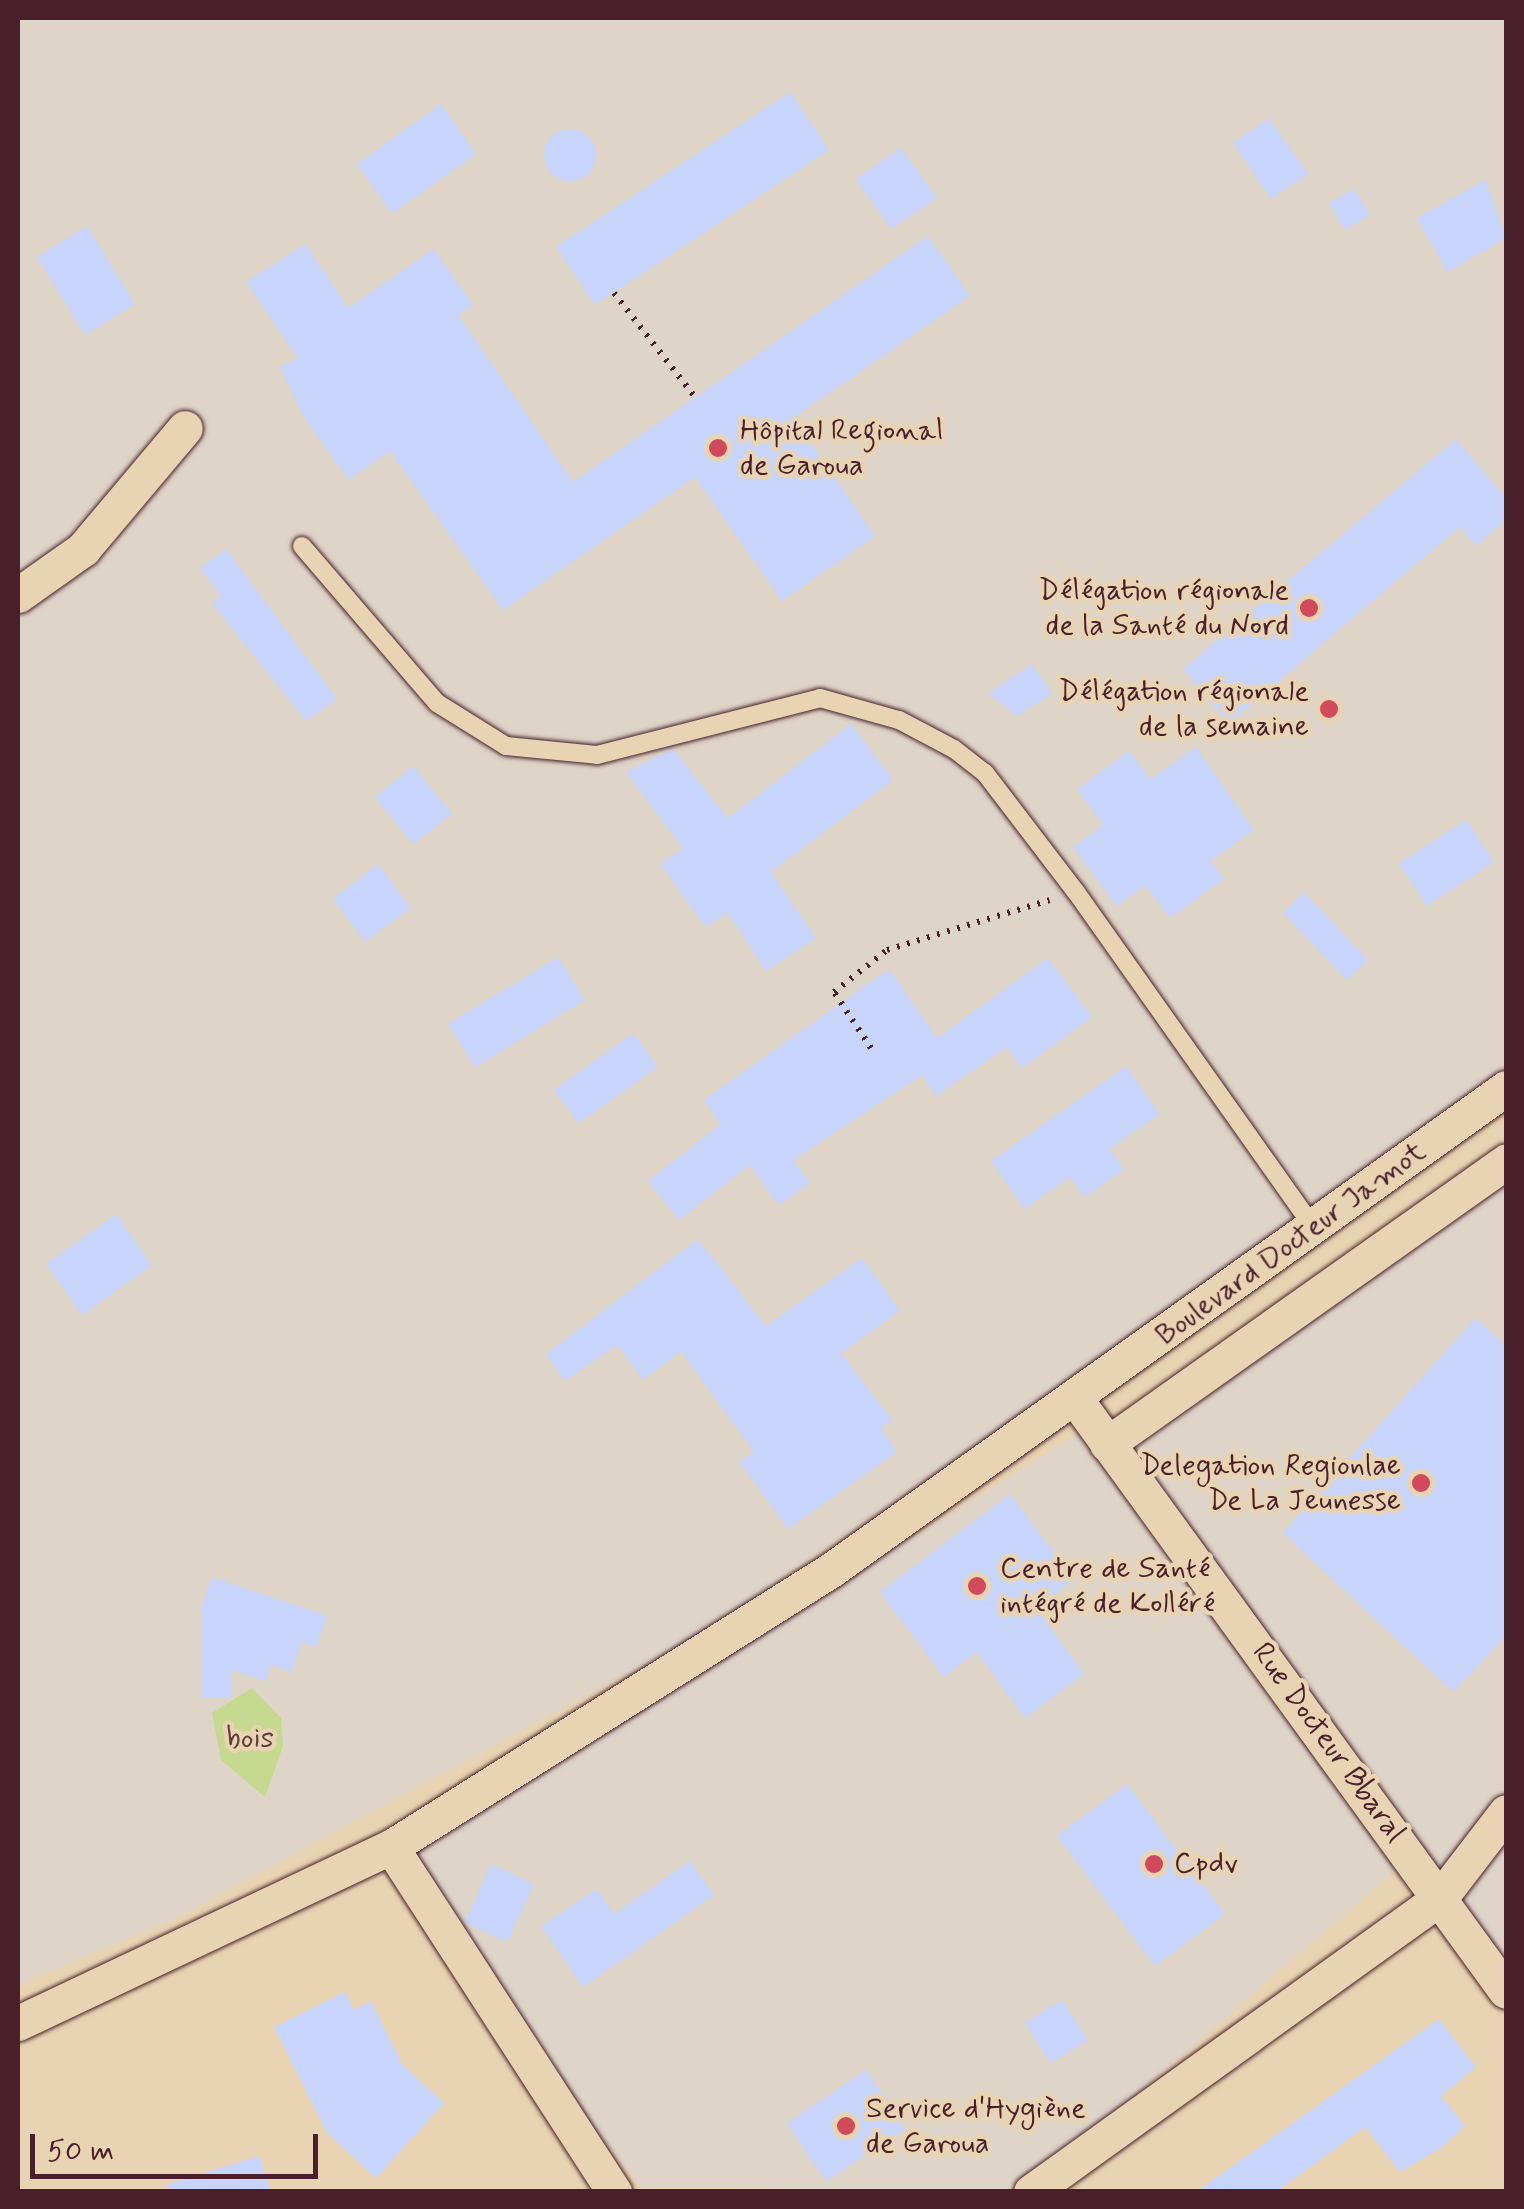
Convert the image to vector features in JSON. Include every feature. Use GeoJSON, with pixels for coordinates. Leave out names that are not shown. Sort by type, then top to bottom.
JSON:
{"type":"FeatureCollection","features":[{"type":"Feature","properties":{"kind":"street"},"geometry":{"type":"LineString","coordinates":[[18,594],[83,549],[184,428]]}},
{"type":"Feature","properties":{"kind":"street","name":"Boulevard Docteur Jamot"},"geometry":{"type":"LineString","coordinates":[[18,2022],[390,1846],[831,1570],[1077,1401],[1506,1088]]}},
{"type":"Feature","properties":{"kind":"street","name":"Boulevard Docteur Jamot"},"geometry":{"type":"LineString","coordinates":[[1107,1444],[1506,1162]]}},
{"type":"Feature","properties":{"kind":"street","name":"Rue Docteur Bbaral"},"geometry":{"type":"LineString","coordinates":[[1077,1401],[1506,1990]]}},
{"type":"Feature","properties":{"kind":"street"},"geometry":{"type":"LineString","coordinates":[[1032,2192],[1440,1898],[1506,1812]]}},
{"type":"Feature","properties":{"kind":"street"},"geometry":{"type":"LineString","coordinates":[[390,1846],[614,2192]]}},
{"type":"Feature","properties":{"kind":"lane"},"geometry":{"type":"LineString","coordinates":[[302,546],[437,704],[506,746],[597,755],[782,705],[858,705],[985,773],[1076,892],[1314,1228]]}},
{"type":"Feature","properties":{"kind":"path"},"geometry":{"type":"LineString","coordinates":[[614,292],[695,397]]}},
{"type":"Feature","properties":{"kind":"path"},"geometry":{"type":"LineString","coordinates":[[871,1048],[834,992],[887,950],[1076,892]]}},
{"type":"Feature","properties":{"kind":"shaded area"},"geometry":{"type":"Polygon","coordinates":[[[18,18],[1506,18],[1506,1069],[1182,1306],[700,1634],[174,1919],[18,1985],[18,18]]]}},
{"type":"Feature","properties":{"kind":"shaded area"},"geometry":{"type":"Polygon","coordinates":[[[1506,1178],[1506,2001],[1407,1860],[1027,2191],[641,2187],[384,1868],[1093,1424],[1119,1460],[1506,1178]]]}},
{"type":"Feature","properties":{"kind":"green space","name":"bois"},"geometry":{"type":"Polygon","coordinates":[[[252,1688],[281,1718],[283,1746],[265,1797],[221,1760],[212,1713],[252,1688]]]}},
{"type":"Feature","properties":{"kind":"building"},"geometry":{"type":"Polygon","coordinates":[[[790,92],[829,150],[595,305],[556,247],[790,92]]]}},
{"type":"Feature","properties":{"kind":"building"},"geometry":{"type":"Polygon","coordinates":[[[441,104],[476,154],[392,214],[357,164],[441,104]]]}},
{"type":"Feature","properties":{"kind":"building"},"geometry":{"type":"Polygon","coordinates":[[[1269,118],[1308,174],[1271,199],[1233,143],[1269,118]]]}},
{"type":"Feature","properties":{"kind":"building"},"geometry":{"type":"Polygon","coordinates":[[[570,129],[589,136],[596,155],[589,174],[570,181],[551,174],[544,155],[551,136],[570,129]]]}},
{"type":"Feature","properties":{"kind":"building"},"geometry":{"type":"Polygon","coordinates":[[[901,148],[937,198],[891,229],[856,179],[901,148]]]}},
{"type":"Feature","properties":{"kind":"building"},"geometry":{"type":"Polygon","coordinates":[[[1485,180],[1506,238],[1447,272],[1417,218],[1485,180]]]}},
{"type":"Feature","properties":{"kind":"building"},"geometry":{"type":"Polygon","coordinates":[[[1354,189],[1370,215],[1345,230],[1329,203],[1354,189]]]}},
{"type":"Feature","properties":{"kind":"building"},"geometry":{"type":"Polygon","coordinates":[[[87,226],[135,304],[85,335],[37,257],[87,226]]]}},
{"type":"Feature","properties":{"kind":"building"},"geometry":{"type":"Polygon","coordinates":[[[928,236],[970,296],[793,418],[875,536],[782,601],[695,477],[503,610],[390,451],[349,480],[305,419],[280,367],[298,358],[246,282],[305,244],[348,308],[434,249],[473,305],[458,315],[573,482],[928,236]]]}},
{"type":"Feature","properties":{"kind":"building","name":"Délégation régionale de la Santé du Nord"},"geometry":{"type":"Polygon","coordinates":[[[1456,439],[1506,498],[1506,520],[1476,546],[1460,527],[1229,723],[1183,669],[1456,439]]]}},
{"type":"Feature","properties":{"kind":"building"},"geometry":{"type":"Polygon","coordinates":[[[226,549],[337,699],[306,721],[212,603],[221,596],[200,568],[226,549]]]}},
{"type":"Feature","properties":{"kind":"building"},"geometry":{"type":"Polygon","coordinates":[[[1032,664],[1052,694],[1017,716],[988,693],[1032,664]]]}},
{"type":"Feature","properties":{"kind":"building"},"geometry":{"type":"Polygon","coordinates":[[[851,724],[893,780],[771,872],[816,938],[766,971],[728,913],[706,927],[660,864],[683,848],[626,772],[673,749],[728,818],[851,724]]]}},
{"type":"Feature","properties":{"kind":"building"},"geometry":{"type":"Polygon","coordinates":[[[1196,747],[1254,830],[1210,861],[1224,879],[1170,918],[1145,885],[1117,906],[1073,847],[1103,825],[1077,789],[1129,751],[1150,779],[1196,747]]]}},
{"type":"Feature","properties":{"kind":"building"},"geometry":{"type":"Polygon","coordinates":[[[413,766],[452,814],[413,844],[375,797],[413,766]]]}},
{"type":"Feature","properties":{"kind":"building"},"geometry":{"type":"Polygon","coordinates":[[[1466,820],[1494,862],[1427,906],[1399,863],[1466,820]]]}},
{"type":"Feature","properties":{"kind":"building"},"geometry":{"type":"Polygon","coordinates":[[[378,864],[411,908],[365,942],[333,899],[378,864]]]}},
{"type":"Feature","properties":{"kind":"building"},"geometry":{"type":"Polygon","coordinates":[[[1304,892],[1368,960],[1347,980],[1283,913],[1304,892]]]}},
{"type":"Feature","properties":{"kind":"building"},"geometry":{"type":"Polygon","coordinates":[[[558,957],[585,1000],[475,1067],[448,1024],[558,957]]]}},
{"type":"Feature","properties":{"kind":"building"},"geometry":{"type":"Polygon","coordinates":[[[1048,958],[1092,1017],[1022,1068],[1007,1047],[936,1096],[922,1075],[793,1160],[810,1183],[779,1205],[750,1165],[679,1220],[648,1181],[721,1124],[704,1100],[889,969],[937,1038],[1048,958]]]}},
{"type":"Feature","properties":{"kind":"building"},"geometry":{"type":"Polygon","coordinates":[[[633,1033],[658,1067],[579,1123],[554,1090],[633,1033]]]}},
{"type":"Feature","properties":{"kind":"building"},"geometry":{"type":"Polygon","coordinates":[[[1126,1066],[1160,1114],[1109,1149],[1124,1169],[1085,1197],[1070,1177],[1024,1209],[991,1161],[1126,1066]]]}},
{"type":"Feature","properties":{"kind":"building"},"geometry":{"type":"Polygon","coordinates":[[[116,1214],[152,1265],[82,1315],[46,1264],[116,1214]]]}},
{"type":"Feature","properties":{"kind":"building"},"geometry":{"type":"Polygon","coordinates":[[[698,1239],[766,1326],[862,1258],[900,1311],[841,1353],[892,1420],[881,1428],[897,1452],[788,1529],[740,1462],[754,1452],[681,1351],[643,1380],[617,1345],[565,1381],[546,1354],[698,1239]]]}},
{"type":"Feature","properties":{"kind":"building"},"geometry":{"type":"Polygon","coordinates":[[[1475,1318],[1506,1346],[1506,1636],[1453,1692],[1283,1533],[1475,1318]]]}},
{"type":"Feature","properties":{"kind":"building","name":"Centre de Santé intégré de Kolléré"},"geometry":{"type":"Polygon","coordinates":[[[1010,1494],[1074,1579],[1036,1608],[1084,1674],[1025,1718],[977,1652],[944,1677],[880,1592],[1010,1494]]]}},
{"type":"Feature","properties":{"kind":"building"},"geometry":{"type":"Polygon","coordinates":[[[212,1577],[327,1616],[316,1647],[302,1642],[291,1672],[271,1664],[266,1681],[232,1670],[232,1697],[201,1697],[201,1609],[212,1577]]]}},
{"type":"Feature","properties":{"kind":"building"},"geometry":{"type":"Polygon","coordinates":[[[1127,1784],[1225,1914],[1155,1966],[1057,1836],[1127,1784]]]}},
{"type":"Feature","properties":{"kind":"building"},"geometry":{"type":"Polygon","coordinates":[[[690,1861],[714,1895],[583,1987],[541,1926],[597,1889],[614,1914],[690,1861]]]}},
{"type":"Feature","properties":{"kind":"building"},"geometry":{"type":"Polygon","coordinates":[[[491,1864],[534,1884],[507,1942],[465,1922],[491,1864]]]}},
{"type":"Feature","properties":{"kind":"building"},"geometry":{"type":"Polygon","coordinates":[[[345,1992],[354,2010],[371,2001],[402,2064],[444,2103],[376,2178],[327,2133],[274,2027],[345,1992]]]}},
{"type":"Feature","properties":{"kind":"building"},"geometry":{"type":"Polygon","coordinates":[[[1062,2000],[1088,2040],[1051,2063],[1025,2023],[1062,2000]]]}},
{"type":"Feature","properties":{"kind":"building"},"geometry":{"type":"Polygon","coordinates":[[[1439,2019],[1476,2067],[1441,2096],[1465,2126],[1441,2148],[1400,2172],[1365,2127],[1276,2192],[1196,2192],[1439,2019]]]}},
{"type":"Feature","properties":{"kind":"building","name":"Service d'Hygiène de Garoua"},"geometry":{"type":"Polygon","coordinates":[[[866,2070],[905,2129],[826,2181],[787,2123],[866,2070]]]}},
{"type":"Feature","properties":{"kind":"building"},"geometry":{"type":"Polygon","coordinates":[[[259,2156],[271,2192],[169,2192],[168,2184],[259,2156]]]}},
{"type":"Feature","properties":{"kind":"place","name":"Hôpital Regional de Garoua"},"geometry":{"type":"Point","coordinates":[718,448]}},
{"type":"Feature","properties":{"kind":"place","name":"Délégation régionale de la Santé du Nord"},"geometry":{"type":"Point","coordinates":[1309,608]}},
{"type":"Feature","properties":{"kind":"place","name":"Délégation régionale de la semaine"},"geometry":{"type":"Point","coordinates":[1329,709]}},
{"type":"Feature","properties":{"kind":"place","name":"Delegation Regionlae De La Jeunesse"},"geometry":{"type":"Point","coordinates":[1421,1483]}},
{"type":"Feature","properties":{"kind":"place","name":"Centre de Santé intégré de Kolléré"},"geometry":{"type":"Point","coordinates":[977,1586]}},
{"type":"Feature","properties":{"kind":"place","name":"Cpdv"},"geometry":{"type":"Point","coordinates":[1154,1864]}},
{"type":"Feature","properties":{"kind":"place","name":"Service d'Hygiène de Garoua"},"geometry":{"type":"Point","coordinates":[846,2126]}}]}
